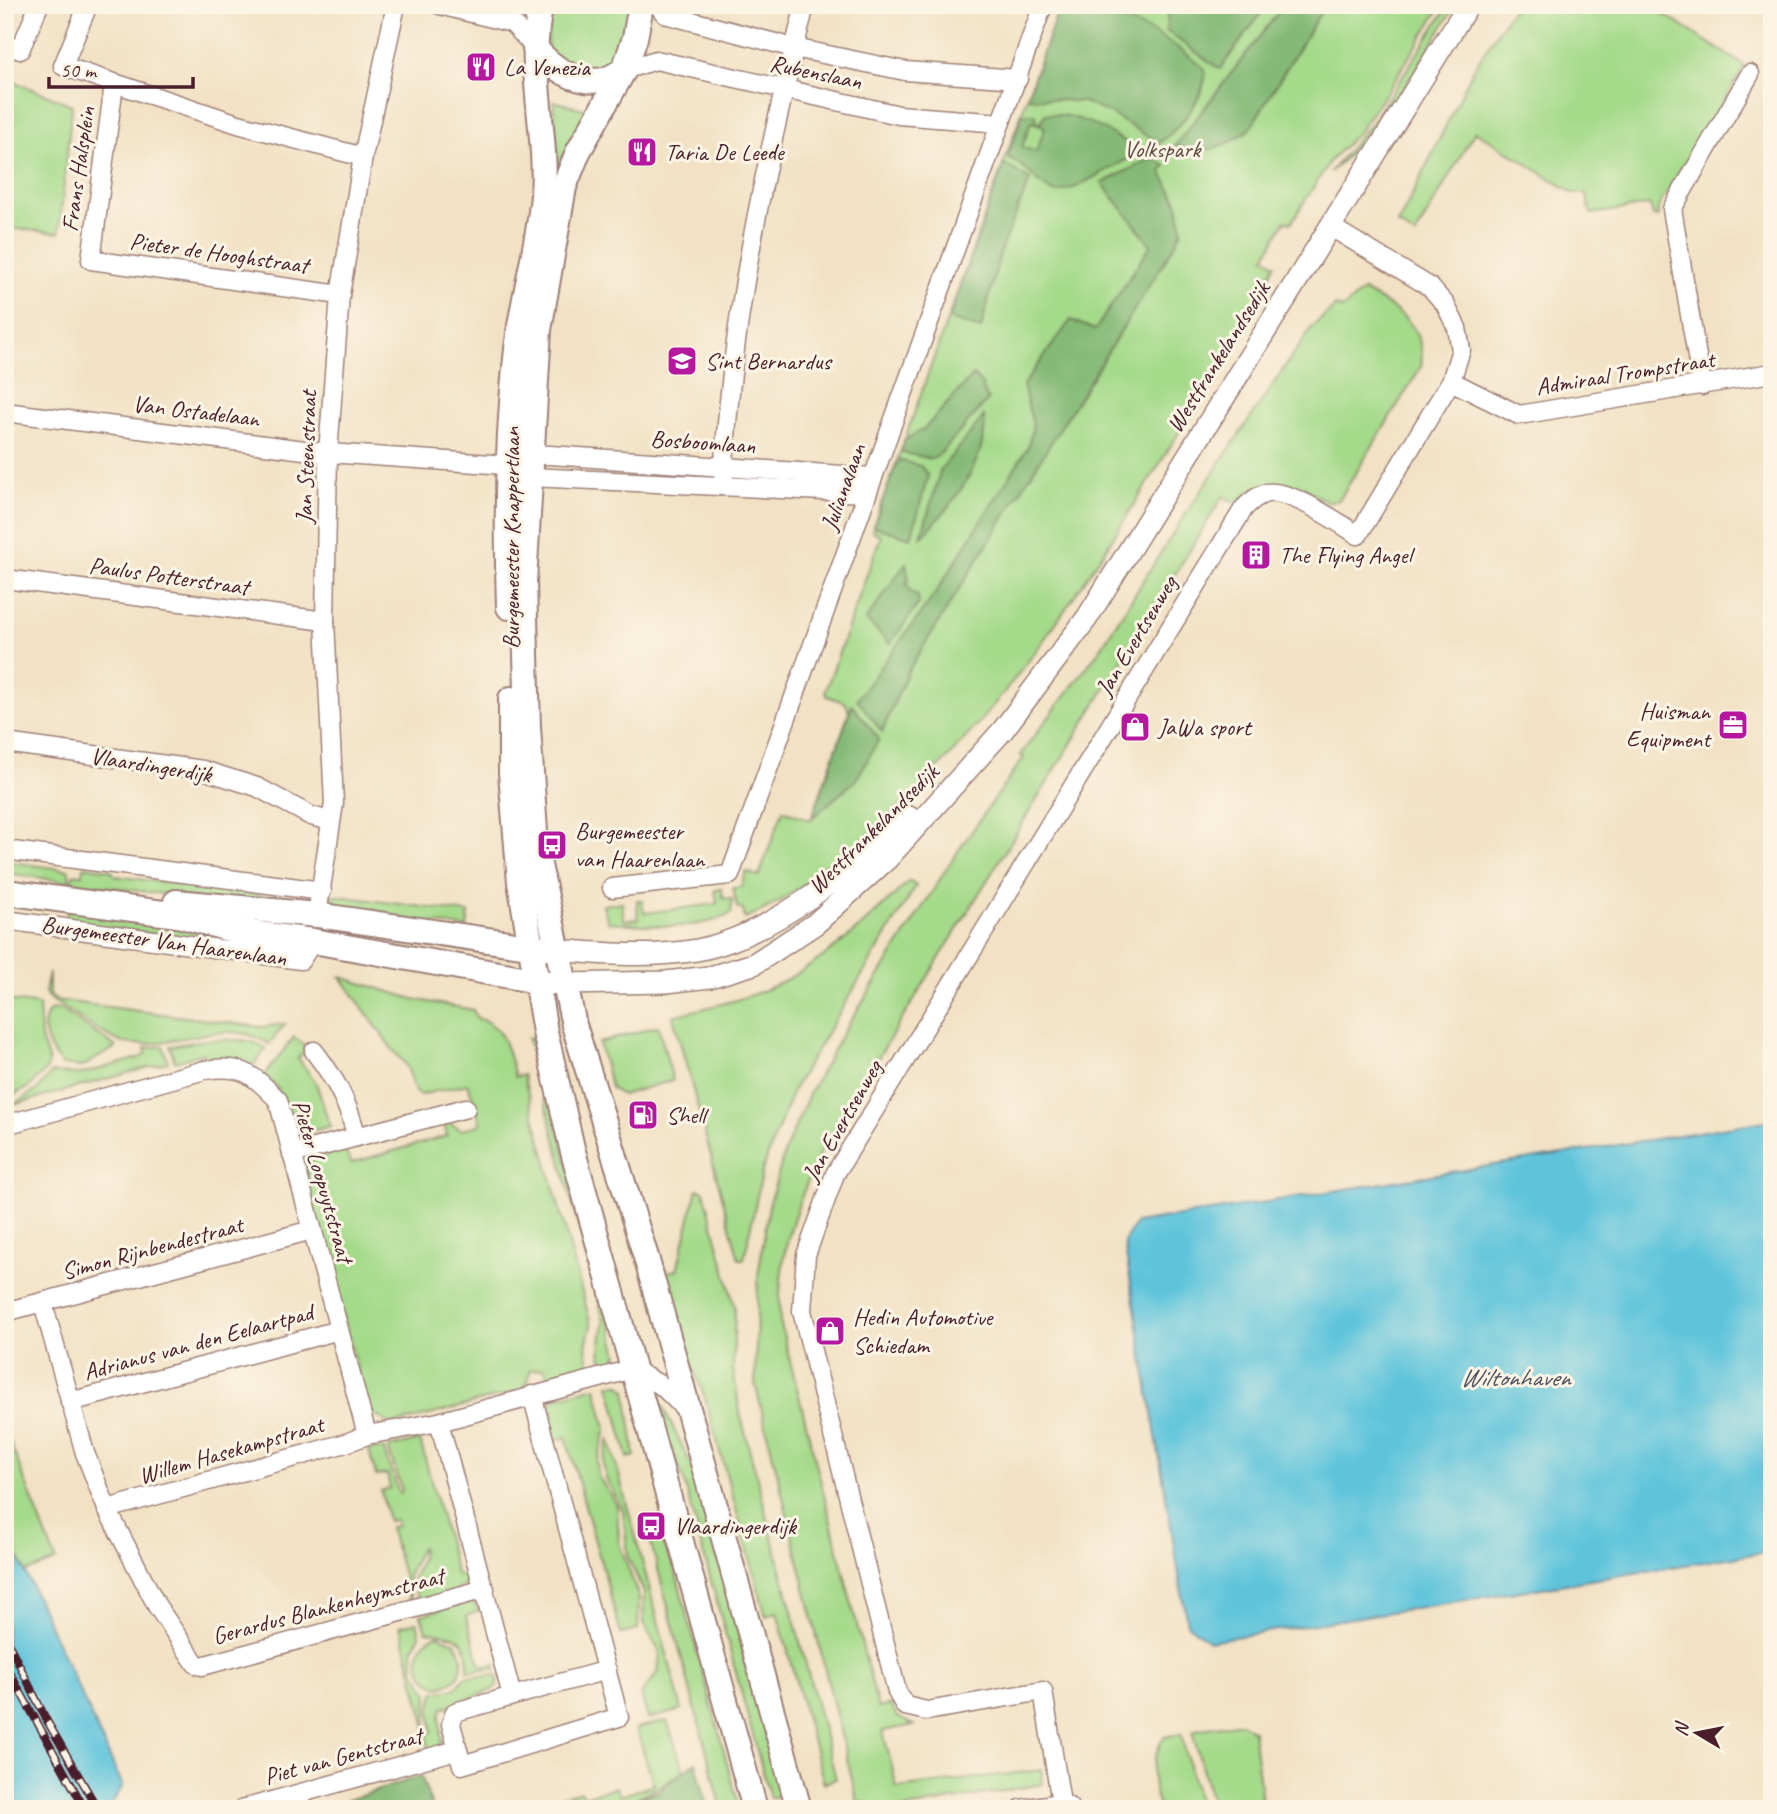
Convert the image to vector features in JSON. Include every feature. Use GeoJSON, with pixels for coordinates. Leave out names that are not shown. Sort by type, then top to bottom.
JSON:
{"type":"FeatureCollection","features":[{"type":"Feature","properties":{"kind":"main road","name":"Burgemeester Knappertlaan"},"geometry":{"type":"LineString","coordinates":[[528,946],[511,772],[507,465],[520,328],[543,195],[543,139],[535,48],[541,5]]}},
{"type":"Feature","properties":{"kind":"main road","name":"Burgemeester Knappertlaan"},"geometry":{"type":"LineString","coordinates":[[557,950],[539,865],[528,727],[524,582],[539,330],[557,210],[578,152],[624,70],[635,38],[641,5]]}},
{"type":"Feature","properties":{"kind":"main road"},"geometry":{"type":"LineString","coordinates":[[535,48],[557,70],[586,79],[603,80],[624,70]]}},
{"type":"Feature","properties":{"kind":"main road","name":"Burgemeester Van Haarenlaan"},"geometry":{"type":"LineString","coordinates":[[5,878],[200,905],[320,903],[557,950]]}},
{"type":"Feature","properties":{"kind":"main road","name":"Burgemeester Van Haarenlaan"},"geometry":{"type":"LineString","coordinates":[[5,892],[178,915],[236,931],[313,941],[536,982],[565,984]]}},
{"type":"Feature","properties":{"kind":"main road","name":"Burgemeester Van Haarenlaan"},"geometry":{"type":"LineString","coordinates":[[313,941],[320,903]]}},
{"type":"Feature","properties":{"kind":"main road"},"geometry":{"type":"LineString","coordinates":[[528,946],[572,1149],[755,1809]]}},
{"type":"Feature","properties":{"kind":"main road"},"geometry":{"type":"LineString","coordinates":[[557,950],[692,1416],[799,1809]]}},
{"type":"Feature","properties":{"kind":"street"},"geometry":{"type":"LineString","coordinates":[[5,44],[20,50],[39,5]]}},
{"type":"Feature","properties":{"kind":"street"},"geometry":{"type":"LineString","coordinates":[[88,5],[63,66],[238,124],[363,157]]}},
{"type":"Feature","properties":{"kind":"street","name":"Jan Steenstraat"},"geometry":{"type":"LineString","coordinates":[[320,903],[334,803],[326,621],[328,453],[340,295],[363,157],[396,5]]}},
{"type":"Feature","properties":{"kind":"street"},"geometry":{"type":"LineString","coordinates":[[440,5],[512,23],[535,48]]}},
{"type":"Feature","properties":{"kind":"street","name":"Rubenslaan"},"geometry":{"type":"LineString","coordinates":[[658,5],[665,14],[794,48],[905,71],[1018,79]]}},
{"type":"Feature","properties":{"kind":"street"},"geometry":{"type":"LineString","coordinates":[[724,477],[746,270],[782,91],[805,5]]}},
{"type":"Feature","properties":{"kind":"street","name":"Julianalaan"},"geometry":{"type":"LineString","coordinates":[[612,888],[730,875],[1043,5]]}},
{"type":"Feature","properties":{"kind":"street","name":"Westfrankelandsedijk"},"geometry":{"type":"LineString","coordinates":[[565,984],[666,982],[710,976],[754,964],[815,924],[888,858],[1003,730],[1087,618],[1468,5]]}},
{"type":"Feature","properties":{"kind":"street","name":"Rubenslaan"},"geometry":{"type":"LineString","coordinates":[[624,70],[656,60],[782,91],[899,115],[1000,123]]}},
{"type":"Feature","properties":{"kind":"street"},"geometry":{"type":"LineString","coordinates":[[1702,386],[1672,209],[1750,74]]}},
{"type":"Feature","properties":{"kind":"street","name":"Frans Halsplein"},"geometry":{"type":"LineString","coordinates":[[91,260],[114,84]]}},
{"type":"Feature","properties":{"kind":"street"},"geometry":{"type":"LineString","coordinates":[[1331,227],[1430,287],[1445,304],[1457,328],[1461,350],[1451,382]]}},
{"type":"Feature","properties":{"kind":"street","name":"Pieter de Hooghstraat"},"geometry":{"type":"LineString","coordinates":[[91,260],[340,295]]}},
{"type":"Feature","properties":{"kind":"street","name":"Admiraal Trompstraat"},"geometry":{"type":"LineString","coordinates":[[1451,382],[1519,415],[1772,373]]}},
{"type":"Feature","properties":{"kind":"street","name":"Jan Evertsenweg"},"geometry":{"type":"LineString","coordinates":[[1065,1807],[1044,1691],[927,1711],[905,1706],[897,1692],[802,1311],[806,1255],[835,1174],[1244,508],[1254,499],[1269,493],[1295,499],[1358,535],[1451,382]]}},
{"type":"Feature","properties":{"kind":"street","name":"Van Ostadelaan"},"geometry":{"type":"LineString","coordinates":[[5,412],[328,453],[507,465]]}},
{"type":"Feature","properties":{"kind":"street"},"geometry":{"type":"LineString","coordinates":[[507,465],[530,466]]}},
{"type":"Feature","properties":{"kind":"street","name":"Bosboomlaan"},"geometry":{"type":"LineString","coordinates":[[530,466],[869,485]]}},
{"type":"Feature","properties":{"kind":"street","name":"Paulus Potterstraat"},"geometry":{"type":"LineString","coordinates":[[5,579],[326,621]]}},
{"type":"Feature","properties":{"kind":"street","name":"Westfrankelandsedijk"},"geometry":{"type":"LineString","coordinates":[[557,950],[624,956],[697,950],[736,938],[799,905],[861,860],[1003,730]]}},
{"type":"Feature","properties":{"kind":"street","name":"Vlaardingerdijk"},"geometry":{"type":"LineString","coordinates":[[5,743],[203,770],[257,788],[311,816],[331,821]]}},
{"type":"Feature","properties":{"kind":"street","name":"Burgemeester Van Haarenlaan"},"geometry":{"type":"LineString","coordinates":[[5,850],[320,903]]}},
{"type":"Feature","properties":{"kind":"street","name":"Burgemeester Van Haarenlaan"},"geometry":{"type":"LineString","coordinates":[[5,920],[301,960],[313,941]]}},
{"type":"Feature","properties":{"kind":"street"},"geometry":{"type":"LineString","coordinates":[[314,1051],[335,1078],[351,1114],[356,1136]]}},
{"type":"Feature","properties":{"kind":"street","name":"Pieter Loopuytstraat"},"geometry":{"type":"LineString","coordinates":[[5,1125],[205,1070],[239,1069],[254,1076],[278,1100],[367,1434]]}},
{"type":"Feature","properties":{"kind":"street"},"geometry":{"type":"LineString","coordinates":[[292,1154],[466,1108]]}},
{"type":"Feature","properties":{"kind":"street","name":"Simon Rijnbendestraat"},"geometry":{"type":"LineString","coordinates":[[5,1312],[312,1230]]}},
{"type":"Feature","properties":{"kind":"street"},"geometry":{"type":"LineString","coordinates":[[43,1303],[85,1453],[107,1509]]}},
{"type":"Feature","properties":{"kind":"street","name":"Adrianus van den Eelaartpad"},"geometry":{"type":"LineString","coordinates":[[70,1402],[339,1329]]}},
{"type":"Feature","properties":{"kind":"street"},"geometry":{"type":"LineString","coordinates":[[367,1434],[439,1422],[632,1369],[662,1386],[692,1416]]}},
{"type":"Feature","properties":{"kind":"street"},"geometry":{"type":"LineString","coordinates":[[532,1395],[607,1670],[619,1717],[462,1765],[451,1724],[455,1712],[607,1670]]}},
{"type":"Feature","properties":{"kind":"street"},"geometry":{"type":"LineString","coordinates":[[439,1422],[512,1696]]}},
{"type":"Feature","properties":{"kind":"street","name":"Willem Hasekampstraat"},"geometry":{"type":"LineString","coordinates":[[107,1509],[346,1443],[367,1434]]}},
{"type":"Feature","properties":{"kind":"street","name":"Gerardus Blankenheymstraat"},"geometry":{"type":"LineString","coordinates":[[107,1509],[157,1606],[191,1660],[202,1666],[485,1589]]}},
{"type":"Feature","properties":{"kind":"street","name":"Piet van Gentstraat"},"geometry":{"type":"LineString","coordinates":[[243,1809],[457,1750]]}},
{"type":"Feature","properties":{"kind":"street"},"geometry":{"type":"LineString","coordinates":[[1021,1809],[1065,1807]]}},
{"type":"Feature","properties":{"kind":"green space"},"geometry":{"type":"Polygon","coordinates":[[[550,5],[635,5],[628,38],[609,70],[562,65],[547,50],[550,5]]]}},
{"type":"Feature","properties":{"kind":"green space","name":"Volkspark"},"geometry":{"type":"Polygon","coordinates":[[[1060,5],[1442,5],[1359,131],[1330,161],[1291,223],[1285,221],[1265,257],[1275,264],[1259,301],[1125,519],[1027,663],[953,753],[867,836],[809,882],[745,919],[743,910],[737,907],[733,888],[741,887],[746,872],[759,876],[783,810],[811,820],[849,713],[846,703],[827,696],[825,692],[881,535],[872,531],[1060,5]]]}},
{"type":"Feature","properties":{"kind":"green space"},"geometry":{"type":"Polygon","coordinates":[[[1169,5],[1267,5],[1220,69],[1166,31],[1169,5]]]}},
{"type":"Feature","properties":{"kind":"green space"},"geometry":{"type":"Polygon","coordinates":[[[1284,5],[1325,5],[1249,130],[1228,143],[1208,150],[1191,151],[1175,146],[1284,5]]]}},
{"type":"Feature","properties":{"kind":"green space"},"geometry":{"type":"Polygon","coordinates":[[[1449,5],[1456,5],[1399,94],[1368,135],[1330,172],[1374,120],[1449,5]]]}},
{"type":"Feature","properties":{"kind":"green space"},"geometry":{"type":"Polygon","coordinates":[[[1515,5],[1649,5],[1745,66],[1658,207],[1658,217],[1653,216],[1650,205],[1591,214],[1586,194],[1573,193],[1475,131],[1415,236],[1398,224],[1474,68],[1515,5]]]}},
{"type":"Feature","properties":{"kind":"green space"},"geometry":{"type":"Polygon","coordinates":[[[1059,8],[1109,16],[1136,24],[1171,43],[1205,69],[1205,79],[1197,100],[1167,137],[1159,143],[1109,113],[1083,102],[1027,97],[1059,8]]]}},
{"type":"Feature","properties":{"kind":"green space"},"geometry":{"type":"Polygon","coordinates":[[[5,78],[72,105],[59,233],[7,228],[5,252],[5,78]]]}},
{"type":"Feature","properties":{"kind":"green space"},"geometry":{"type":"Polygon","coordinates":[[[553,101],[588,110],[559,169],[553,101]]]}},
{"type":"Feature","properties":{"kind":"green space"},"geometry":{"type":"Polygon","coordinates":[[[1023,114],[1035,114],[1038,124],[1031,122],[1022,147],[1036,152],[1045,127],[1040,125],[1045,114],[1071,117],[1093,124],[1137,149],[1137,154],[1076,187],[1056,193],[1007,157],[1023,114]]]}},
{"type":"Feature","properties":{"kind":"green space"},"geometry":{"type":"Polygon","coordinates":[[[1152,158],[1166,166],[1161,171],[1178,204],[1182,230],[1176,243],[908,671],[882,732],[857,699],[933,597],[1028,447],[1033,425],[1023,385],[1071,320],[1095,330],[1151,245],[1102,183],[1152,158]]]}},
{"type":"Feature","properties":{"kind":"green space"},"geometry":{"type":"Polygon","coordinates":[[[1004,164],[1030,180],[1002,246],[981,329],[949,319],[1004,164]]]}},
{"type":"Feature","properties":{"kind":"green space"},"geometry":{"type":"Polygon","coordinates":[[[1363,291],[1387,304],[1414,329],[1422,353],[1421,367],[1339,500],[1328,502],[1313,494],[1271,485],[1251,490],[1236,503],[1223,496],[821,1151],[795,1213],[781,1275],[780,1321],[878,1708],[891,1705],[897,1717],[914,1725],[883,1731],[897,1788],[1041,1770],[1043,1784],[902,1809],[881,1809],[857,1800],[755,1383],[758,1276],[769,1205],[786,1148],[810,1092],[841,1036],[956,854],[1024,757],[1020,755],[1099,651],[1186,513],[1312,327],[1336,306],[1342,309],[1363,291]]]}},
{"type":"Feature","properties":{"kind":"green space"},"geometry":{"type":"Polygon","coordinates":[[[973,375],[981,383],[988,400],[940,454],[931,459],[901,452],[905,440],[925,428],[973,375]]]}},
{"type":"Feature","properties":{"kind":"green space"},"geometry":{"type":"Polygon","coordinates":[[[984,416],[980,449],[966,482],[921,537],[941,469],[984,416]]]}},
{"type":"Feature","properties":{"kind":"green space"},"geometry":{"type":"Polygon","coordinates":[[[898,460],[921,466],[928,476],[911,538],[873,526],[898,460]]]}},
{"type":"Feature","properties":{"kind":"green space"},"geometry":{"type":"Polygon","coordinates":[[[906,563],[909,581],[906,583],[912,593],[917,594],[919,603],[890,644],[866,620],[906,563]]]}},
{"type":"Feature","properties":{"kind":"green space"},"geometry":{"type":"Polygon","coordinates":[[[852,705],[879,739],[856,780],[812,818],[852,705]]]}},
{"type":"Feature","properties":{"kind":"green space"},"geometry":{"type":"Polygon","coordinates":[[[5,861],[69,870],[69,882],[5,873],[5,861]]]}},
{"type":"Feature","properties":{"kind":"green space"},"geometry":{"type":"Polygon","coordinates":[[[84,866],[111,870],[115,876],[278,898],[277,906],[71,882],[73,875],[83,874],[84,866]]]}},
{"type":"Feature","properties":{"kind":"green space"},"geometry":{"type":"Polygon","coordinates":[[[909,881],[916,886],[794,1088],[763,1168],[744,1259],[739,1259],[673,1016],[744,998],[787,979],[825,956],[909,881]]]}},
{"type":"Feature","properties":{"kind":"green space"},"geometry":{"type":"Polygon","coordinates":[[[722,889],[723,898],[732,899],[731,914],[701,924],[655,926],[608,922],[603,905],[622,902],[624,920],[638,919],[637,900],[642,900],[644,913],[717,904],[715,890],[722,889]]]}},
{"type":"Feature","properties":{"kind":"green space"},"geometry":{"type":"Polygon","coordinates":[[[331,895],[469,913],[467,928],[337,909],[331,904],[331,895]]]}},
{"type":"Feature","properties":{"kind":"green space"},"geometry":{"type":"Polygon","coordinates":[[[68,906],[191,923],[271,950],[66,923],[68,906]]]}},
{"type":"Feature","properties":{"kind":"green space"},"geometry":{"type":"Polygon","coordinates":[[[49,973],[49,994],[55,1000],[261,1027],[285,1024],[269,1044],[234,1032],[142,1044],[124,1043],[48,998],[45,992],[49,973]]]}},
{"type":"Feature","properties":{"kind":"green space"},"geometry":{"type":"Polygon","coordinates":[[[341,977],[413,999],[473,1010],[477,1018],[494,1026],[499,1033],[515,1077],[523,1075],[591,1325],[586,1346],[590,1371],[558,1380],[549,1377],[544,1368],[530,1370],[528,1382],[519,1391],[392,1425],[368,1411],[305,1176],[306,1166],[314,1159],[344,1149],[351,1163],[447,1136],[444,1123],[447,1122],[462,1130],[481,1124],[468,1084],[420,1095],[415,1092],[407,1066],[341,977]]]}},
{"type":"Feature","properties":{"kind":"green space"},"geometry":{"type":"Polygon","coordinates":[[[5,1000],[39,1005],[41,1038],[49,1062],[47,1069],[29,1087],[7,1098],[5,1107],[5,1000]]]}},
{"type":"Feature","properties":{"kind":"green space"},"geometry":{"type":"Polygon","coordinates":[[[60,1009],[116,1047],[82,1067],[63,1065],[46,1039],[45,1031],[47,1016],[51,1010],[60,1009]]]}},
{"type":"Feature","properties":{"kind":"green space"},"geometry":{"type":"Polygon","coordinates":[[[658,1026],[673,1080],[622,1095],[611,1088],[599,1043],[658,1026]]]}},
{"type":"Feature","properties":{"kind":"green space"},"geometry":{"type":"Polygon","coordinates":[[[294,1037],[308,1048],[298,1058],[316,1083],[330,1126],[294,1136],[278,1089],[265,1075],[294,1037]]]}},
{"type":"Feature","properties":{"kind":"green space"},"geometry":{"type":"Polygon","coordinates":[[[534,1037],[618,1354],[612,1366],[605,1368],[600,1351],[604,1321],[528,1038],[534,1037]]]}},
{"type":"Feature","properties":{"kind":"green space"},"geometry":{"type":"Polygon","coordinates":[[[205,1040],[245,1040],[266,1049],[253,1066],[236,1060],[207,1061],[204,1053],[175,1062],[170,1046],[205,1040]]]}},
{"type":"Feature","properties":{"kind":"green space"},"geometry":{"type":"Polygon","coordinates":[[[163,1046],[168,1062],[13,1105],[38,1089],[51,1073],[82,1074],[139,1058],[146,1054],[145,1048],[163,1046]]]}},
{"type":"Feature","properties":{"kind":"green space"},"geometry":{"type":"Polygon","coordinates":[[[697,1189],[704,1191],[735,1308],[733,1368],[740,1413],[836,1779],[824,1783],[777,1612],[766,1616],[705,1398],[680,1335],[661,1273],[677,1270],[697,1189]]]}},
{"type":"Feature","properties":{"kind":"green space"},"geometry":{"type":"Polygon","coordinates":[[[609,1384],[619,1384],[626,1390],[635,1456],[628,1458],[609,1384]]]}},
{"type":"Feature","properties":{"kind":"green space"},"geometry":{"type":"Polygon","coordinates":[[[596,1387],[606,1429],[597,1463],[598,1476],[617,1505],[619,1543],[639,1598],[638,1630],[621,1634],[566,1437],[554,1441],[547,1406],[555,1398],[596,1387]]]}},
{"type":"Feature","properties":{"kind":"green space"},"geometry":{"type":"Polygon","coordinates":[[[653,1387],[694,1470],[782,1795],[770,1798],[684,1481],[652,1401],[649,1389],[653,1387]]]}},
{"type":"Feature","properties":{"kind":"green space"},"geometry":{"type":"Polygon","coordinates":[[[5,1429],[56,1561],[26,1572],[5,1528],[5,1429]]]}},
{"type":"Feature","properties":{"kind":"green space"},"geometry":{"type":"Polygon","coordinates":[[[609,1438],[682,1710],[648,1719],[641,1694],[658,1673],[660,1652],[643,1623],[644,1592],[628,1558],[623,1510],[606,1479],[603,1463],[609,1438]]]}},
{"type":"Feature","properties":{"kind":"green space"},"geometry":{"type":"Polygon","coordinates":[[[420,1440],[457,1576],[470,1573],[468,1580],[458,1590],[418,1602],[413,1577],[421,1559],[422,1546],[408,1574],[411,1605],[390,1527],[397,1526],[396,1520],[388,1521],[381,1491],[390,1488],[387,1474],[376,1476],[369,1450],[383,1448],[399,1493],[402,1490],[388,1448],[420,1440]]]}},
{"type":"Feature","properties":{"kind":"green space"},"geometry":{"type":"Polygon","coordinates":[[[667,1540],[739,1807],[722,1809],[651,1543],[667,1540]]]}},
{"type":"Feature","properties":{"kind":"green space"},"geometry":{"type":"Polygon","coordinates":[[[467,1602],[474,1603],[480,1611],[466,1616],[481,1667],[495,1664],[496,1669],[468,1671],[468,1659],[463,1643],[452,1636],[426,1631],[421,1615],[467,1602]]]}},
{"type":"Feature","properties":{"kind":"green space"},"geometry":{"type":"Polygon","coordinates":[[[417,1622],[420,1635],[413,1650],[414,1669],[428,1693],[426,1728],[400,1626],[417,1622]]]}},
{"type":"Feature","properties":{"kind":"green space"},"geometry":{"type":"Polygon","coordinates":[[[438,1635],[455,1642],[462,1664],[458,1676],[439,1687],[425,1676],[419,1660],[423,1645],[438,1635]]]}},
{"type":"Feature","properties":{"kind":"green space"},"geometry":{"type":"Polygon","coordinates":[[[498,1675],[497,1686],[492,1690],[443,1708],[440,1717],[442,1743],[430,1752],[426,1736],[432,1731],[430,1711],[434,1692],[456,1688],[465,1677],[498,1675]]]}},
{"type":"Feature","properties":{"kind":"green space"},"geometry":{"type":"Polygon","coordinates":[[[667,1721],[684,1771],[662,1785],[623,1802],[604,1806],[515,1809],[581,1791],[584,1796],[616,1787],[620,1796],[654,1785],[636,1728],[667,1721]]]}},
{"type":"Feature","properties":{"kind":"green space"},"geometry":{"type":"Polygon","coordinates":[[[1242,1723],[1253,1731],[1263,1809],[1213,1809],[1193,1734],[1195,1730],[1242,1723]]]}},
{"type":"Feature","properties":{"kind":"green space"},"geometry":{"type":"Polygon","coordinates":[[[1181,1734],[1200,1809],[1160,1809],[1153,1781],[1156,1754],[1164,1737],[1181,1734]]]}},
{"type":"Feature","properties":{"kind":"green space"},"geometry":{"type":"Polygon","coordinates":[[[696,1762],[708,1809],[608,1809],[658,1791],[696,1762]]]}},
{"type":"Feature","properties":{"kind":"green space"},"geometry":{"type":"Polygon","coordinates":[[[421,1776],[433,1809],[321,1809],[421,1776]]]}},
{"type":"Feature","properties":{"kind":"water","name":"Wiltonhaven"},"geometry":{"type":"Polygon","coordinates":[[[1772,1120],[1772,1551],[1209,1641],[1187,1624],[1124,1242],[1136,1223],[1772,1120]]]}},
{"type":"Feature","properties":{"kind":"water"},"geometry":{"type":"Polygon","coordinates":[[[5,1528],[123,1786],[108,1809],[8,1809],[5,1528]]]}},
{"type":"Feature","properties":{"kind":"railway"},"geometry":{"type":"LineString","coordinates":[[5,1636],[47,1721],[98,1809]]}},
{"type":"Feature","properties":{"kind":"railway"},"geometry":{"type":"LineString","coordinates":[[5,1664],[85,1809]]}},
{"type":"Feature","properties":{"kind":"place","name":"La Venezia"},"geometry":{"type":"Point","coordinates":[481,67]}},
{"type":"Feature","properties":{"kind":"place","name":"Taria De Leede"},"geometry":{"type":"Point","coordinates":[642,152]}},
{"type":"Feature","properties":{"kind":"place","name":"Sint Bernardus"},"geometry":{"type":"Point","coordinates":[682,361]}},
{"type":"Feature","properties":{"kind":"place","name":"The Flying Angel"},"geometry":{"type":"Point","coordinates":[1256,555]}},
{"type":"Feature","properties":{"kind":"place","name":"Huisman Equipment"},"geometry":{"type":"Point","coordinates":[1733,725]}},
{"type":"Feature","properties":{"kind":"place","name":"JaWa sport"},"geometry":{"type":"Point","coordinates":[1135,727]}},
{"type":"Feature","properties":{"kind":"place","name":"Burgemeester van Haarenlaan"},"geometry":{"type":"Point","coordinates":[552,845]}},
{"type":"Feature","properties":{"kind":"place","name":"Shell"},"geometry":{"type":"Point","coordinates":[643,1115]}},
{"type":"Feature","properties":{"kind":"place","name":"Hedin Automotive Schiedam"},"geometry":{"type":"Point","coordinates":[830,1331]}},
{"type":"Feature","properties":{"kind":"place","name":"Vlaardingerdijk"},"geometry":{"type":"Point","coordinates":[651,1526]}}]}
